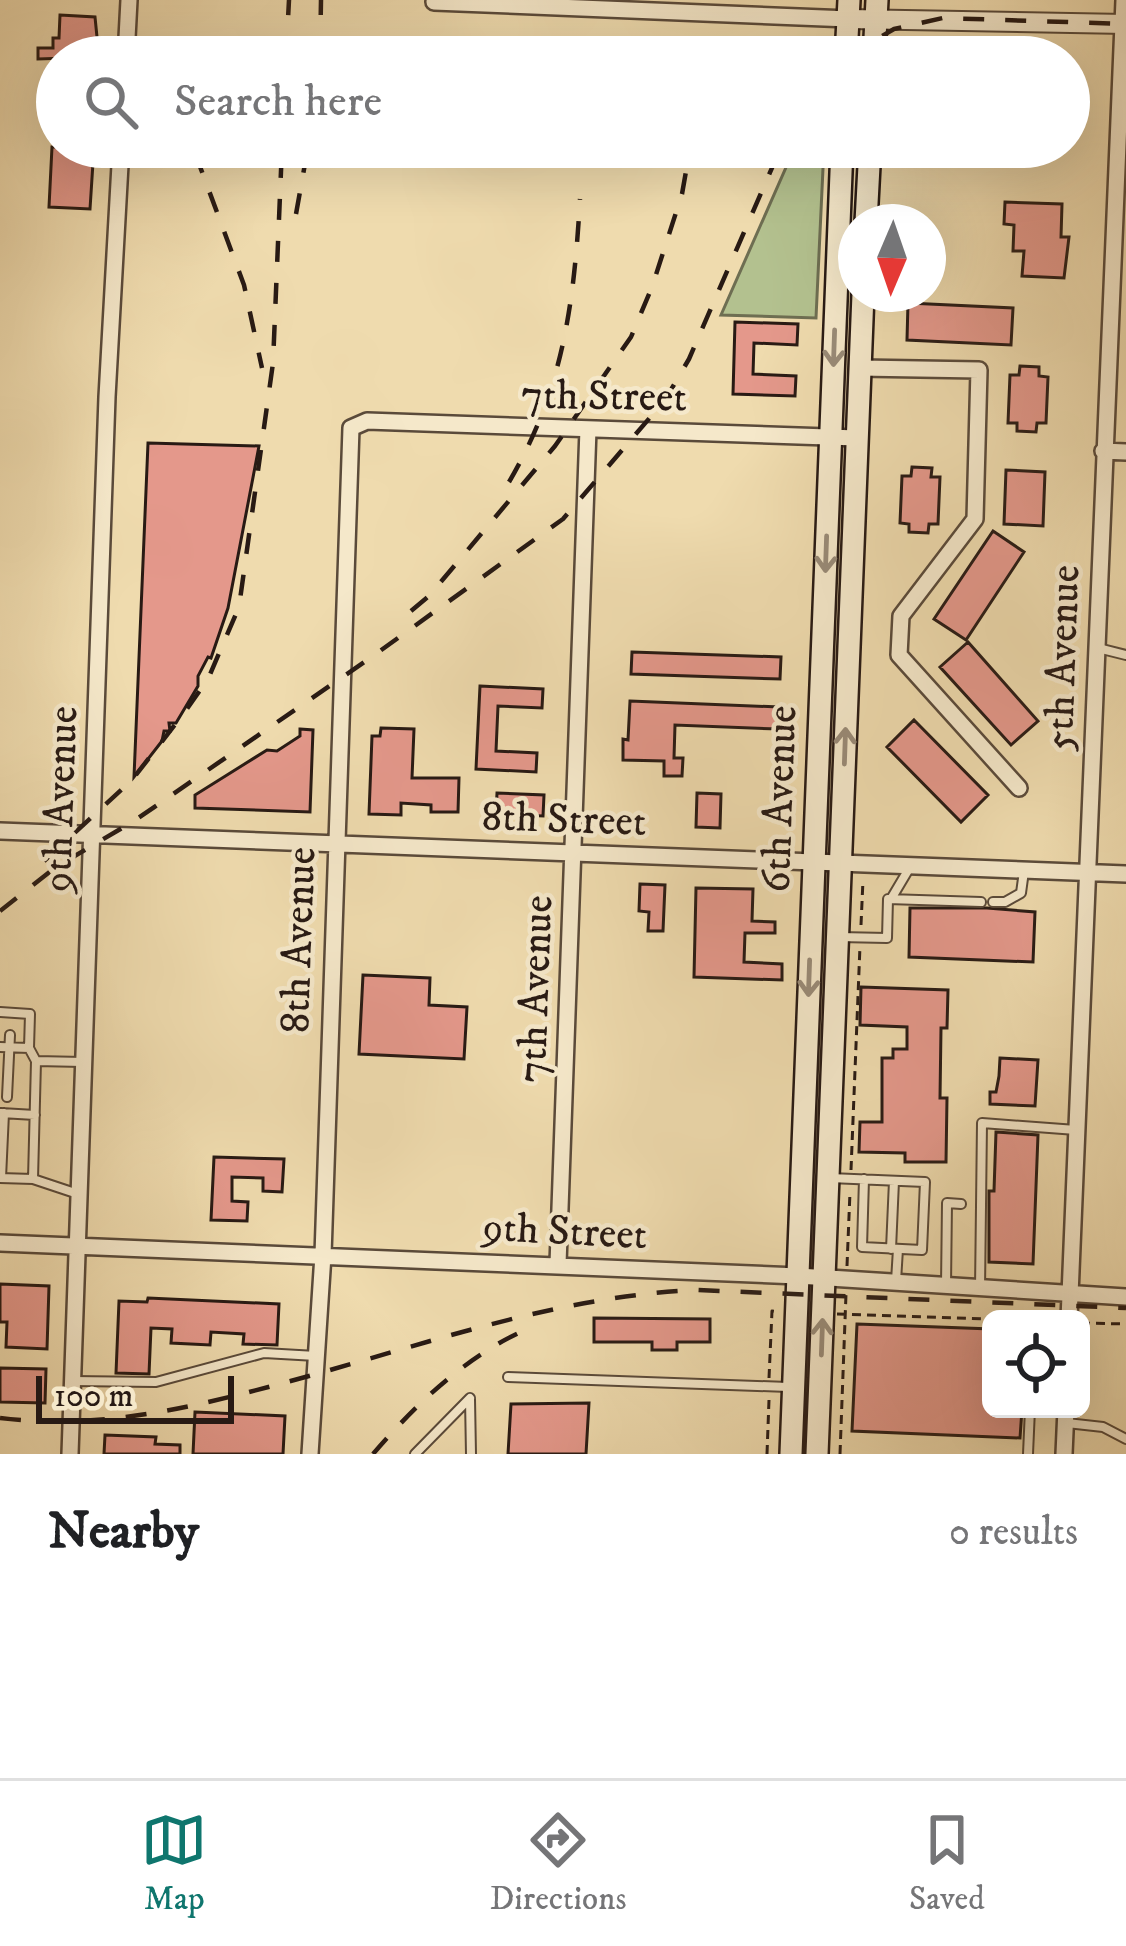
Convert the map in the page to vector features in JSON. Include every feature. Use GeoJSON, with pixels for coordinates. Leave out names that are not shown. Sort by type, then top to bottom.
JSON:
{"type":"FeatureCollection","features":[{"type":"Feature","properties":{"kind":"main road","name":"6th Avenue"},"geometry":{"type":"LineString","coordinates":[[791,1454],[841,168]]}},
{"type":"Feature","properties":{"kind":"main road"},"geometry":{"type":"LineString","coordinates":[[867,204],[869,168]]}},
{"type":"Feature","properties":{"kind":"main road","name":"6th Avenue"},"geometry":{"type":"LineString","coordinates":[[818,1454],[834,1314],[839,1178],[837,937],[852,863],[862,312]]}},
{"type":"Feature","properties":{"kind":"street"},"geometry":{"type":"LineString","coordinates":[[127,36],[129,0]]}},
{"type":"Feature","properties":{"kind":"street","name":"5th Avenue"},"geometry":{"type":"LineString","coordinates":[[1069,1310],[1124,0]]}},
{"type":"Feature","properties":{"kind":"street"},"geometry":{"type":"LineString","coordinates":[[434,2],[876,9],[1124,24]]}},
{"type":"Feature","properties":{"kind":"street","name":"9th Avenue"},"geometry":{"type":"LineString","coordinates":[[70,1454],[107,398],[120,168]]}},
{"type":"Feature","properties":{"kind":"street"},"geometry":{"type":"LineString","coordinates":[[860,368],[979,370],[975,519],[901,616],[899,655],[1019,788]]}},
{"type":"Feature","properties":{"kind":"street","name":"7th Street"},"geometry":{"type":"LineString","coordinates":[[350,428],[367,422],[857,438]]}},
{"type":"Feature","properties":{"kind":"street","name":"8th Avenue"},"geometry":{"type":"LineString","coordinates":[[310,1454],[322,1255],[350,428]]}},
{"type":"Feature","properties":{"kind":"street","name":"7th Avenue"},"geometry":{"type":"LineString","coordinates":[[558,1264],[588,429]]}},
{"type":"Feature","properties":{"kind":"street"},"geometry":{"type":"LineString","coordinates":[[1103,451],[1126,452]]}},
{"type":"Feature","properties":{"kind":"street","name":"8th Street"},"geometry":{"type":"LineString","coordinates":[[0,831],[1126,874]]}},
{"type":"Feature","properties":{"kind":"street","name":"9th Street"},"geometry":{"type":"LineString","coordinates":[[0,1243],[558,1264],[1126,1297]]}},
{"type":"Feature","properties":{"kind":"street"},"geometry":{"type":"LineString","coordinates":[[1064,1454],[1066,1418]]}},
{"type":"Feature","properties":{"kind":"lane"},"geometry":{"type":"LineString","coordinates":[[1097,647],[1126,655]]}},
{"type":"Feature","properties":{"kind":"lane"},"geometry":{"type":"LineString","coordinates":[[837,937],[886,938],[888,898],[911,866]]}},
{"type":"Feature","properties":{"kind":"lane"},"geometry":{"type":"LineString","coordinates":[[993,902],[1006,902],[1021,893],[1024,870]]}},
{"type":"Feature","properties":{"kind":"lane"},"geometry":{"type":"LineString","coordinates":[[891,899],[981,902]]}},
{"type":"Feature","properties":{"kind":"lane"},"geometry":{"type":"LineString","coordinates":[[7,1015],[29,1014],[29,1048],[36,1061],[33,1179]]}},
{"type":"Feature","properties":{"kind":"lane"},"geometry":{"type":"LineString","coordinates":[[8,1097],[5,1047],[10,1035]]}},
{"type":"Feature","properties":{"kind":"lane"},"geometry":{"type":"LineString","coordinates":[[5,1047],[29,1048]]}},
{"type":"Feature","properties":{"kind":"lane"},"geometry":{"type":"LineString","coordinates":[[36,1061],[85,1062]]}},
{"type":"Feature","properties":{"kind":"lane"},"geometry":{"type":"LineString","coordinates":[[35,1114],[4,1112],[0,1178],[33,1179],[80,1195]]}},
{"type":"Feature","properties":{"kind":"lane"},"geometry":{"type":"LineString","coordinates":[[980,1289],[982,1123],[1077,1130]]}},
{"type":"Feature","properties":{"kind":"lane"},"geometry":{"type":"LineString","coordinates":[[839,1178],[894,1180],[925,1182],[922,1250],[862,1247],[864,1179]]}},
{"type":"Feature","properties":{"kind":"lane"},"geometry":{"type":"LineString","coordinates":[[894,1180],[896,1283]]}},
{"type":"Feature","properties":{"kind":"lane"},"geometry":{"type":"LineString","coordinates":[[946,1286],[947,1204],[961,1204]]}},
{"type":"Feature","properties":{"kind":"lane"},"geometry":{"type":"LineString","coordinates":[[72,1381],[156,1382],[264,1352],[317,1356]]}},
{"type":"Feature","properties":{"kind":"lane"},"geometry":{"type":"LineString","coordinates":[[508,1377],[794,1387]]}},
{"type":"Feature","properties":{"kind":"lane"},"geometry":{"type":"LineString","coordinates":[[415,1454],[470,1397],[471,1454]]}},
{"type":"Feature","properties":{"kind":"lane"},"geometry":{"type":"LineString","coordinates":[[1028,1454],[1030,1418]]}},
{"type":"Feature","properties":{"kind":"lane"},"geometry":{"type":"LineString","coordinates":[[1073,1418],[1126,1439]]}},
{"type":"Feature","properties":{"kind":"path"},"geometry":{"type":"LineString","coordinates":[[840,1454],[835,1278],[860,938],[852,863]]}},
{"type":"Feature","properties":{"kind":"path"},"geometry":{"type":"LineString","coordinates":[[772,1311],[797,1312]]}},
{"type":"Feature","properties":{"kind":"path"},"geometry":{"type":"LineString","coordinates":[[834,1314],[982,1319]]}},
{"type":"Feature","properties":{"kind":"path"},"geometry":{"type":"LineString","coordinates":[[1090,1322],[1126,1324]]}},
{"type":"Feature","properties":{"kind":"green space"},"geometry":{"type":"Polygon","coordinates":[[[786,168],[823,168],[816,318],[721,315],[786,168]]]}},
{"type":"Feature","properties":{"kind":"building"},"geometry":{"type":"Polygon","coordinates":[[[60,15],[95,17],[97,36],[59,36],[60,15]]]}},
{"type":"Feature","properties":{"kind":"building"},"geometry":{"type":"Polygon","coordinates":[[[51,168],[93,168],[90,209],[49,207],[51,168]]]}},
{"type":"Feature","properties":{"kind":"building"},"geometry":{"type":"Polygon","coordinates":[[[1005,202],[1062,204],[1061,237],[1069,237],[1064,278],[1022,276],[1024,251],[1013,251],[1014,225],[1004,224],[1005,202]]]}},
{"type":"Feature","properties":{"kind":"building"},"geometry":{"type":"Polygon","coordinates":[[[946,305],[1013,308],[1011,345],[907,340],[908,312],[946,312],[946,305]]]}},
{"type":"Feature","properties":{"kind":"building"},"geometry":{"type":"Polygon","coordinates":[[[735,322],[798,324],[797,345],[754,343],[753,374],[796,376],[795,396],[733,394],[735,322]]]}},
{"type":"Feature","properties":{"kind":"building"},"geometry":{"type":"Polygon","coordinates":[[[1020,366],[1039,367],[1039,376],[1048,377],[1046,423],[1037,423],[1036,432],[1017,431],[1017,423],[1008,423],[1010,375],[1019,375],[1020,366]]]}},
{"type":"Feature","properties":{"kind":"building"},"geometry":{"type":"Polygon","coordinates":[[[148,443],[259,446],[228,608],[211,658],[176,723],[169,723],[170,731],[164,731],[162,741],[134,777],[148,443]]]}},
{"type":"Feature","properties":{"kind":"building"},"geometry":{"type":"Polygon","coordinates":[[[912,467],[932,468],[931,477],[940,477],[938,524],[929,524],[928,533],[909,532],[909,524],[900,523],[902,476],[911,476],[912,467]]]}},
{"type":"Feature","properties":{"kind":"building"},"geometry":{"type":"Polygon","coordinates":[[[1006,470],[1045,472],[1043,526],[1004,524],[1006,470]]]}},
{"type":"Feature","properties":{"kind":"building"},"geometry":{"type":"Polygon","coordinates":[[[993,531],[1024,552],[966,640],[934,619],[993,531]]]}},
{"type":"Feature","properties":{"kind":"building"},"geometry":{"type":"Polygon","coordinates":[[[968,642],[1038,721],[1011,745],[940,667],[968,642]]]}},
{"type":"Feature","properties":{"kind":"building"},"geometry":{"type":"Polygon","coordinates":[[[632,652],[781,657],[780,679],[631,674],[632,652]]]}},
{"type":"Feature","properties":{"kind":"building"},"geometry":{"type":"Polygon","coordinates":[[[480,686],[543,689],[542,708],[498,706],[496,751],[537,753],[536,772],[476,769],[480,686]]]}},
{"type":"Feature","properties":{"kind":"building"},"geometry":{"type":"Polygon","coordinates":[[[630,701],[779,707],[778,729],[675,725],[674,758],[683,758],[682,776],[664,776],[664,761],[623,760],[630,701]]]}},
{"type":"Feature","properties":{"kind":"building"},"geometry":{"type":"Polygon","coordinates":[[[914,720],[988,795],[961,822],[887,747],[914,720]]]}},
{"type":"Feature","properties":{"kind":"building"},"geometry":{"type":"Polygon","coordinates":[[[381,728],[414,729],[412,778],[459,778],[458,812],[431,812],[431,805],[401,803],[401,815],[369,814],[372,736],[380,736],[381,728]]]}},
{"type":"Feature","properties":{"kind":"building"},"geometry":{"type":"Polygon","coordinates":[[[300,729],[313,730],[310,812],[195,808],[195,795],[267,750],[277,751],[300,736],[300,729]]]}},
{"type":"Feature","properties":{"kind":"building"},"geometry":{"type":"Polygon","coordinates":[[[497,793],[544,795],[543,816],[496,814],[497,793]]]}},
{"type":"Feature","properties":{"kind":"building"},"geometry":{"type":"Polygon","coordinates":[[[697,793],[721,794],[720,828],[696,827],[697,793]]]}},
{"type":"Feature","properties":{"kind":"building"},"geometry":{"type":"Polygon","coordinates":[[[640,884],[665,885],[663,931],[648,931],[649,912],[639,911],[640,884]]]}},
{"type":"Feature","properties":{"kind":"building"},"geometry":{"type":"Polygon","coordinates":[[[696,888],[753,889],[752,921],[775,922],[775,933],[745,933],[744,962],[782,964],[782,980],[694,977],[696,888]]]}},
{"type":"Feature","properties":{"kind":"building"},"geometry":{"type":"Polygon","coordinates":[[[910,908],[1035,912],[1033,962],[909,957],[910,908]]]}},
{"type":"Feature","properties":{"kind":"building"},"geometry":{"type":"Polygon","coordinates":[[[363,975],[430,978],[429,1005],[467,1007],[464,1059],[359,1054],[363,975]]]}},
{"type":"Feature","properties":{"kind":"building"},"geometry":{"type":"Polygon","coordinates":[[[861,987],[948,990],[947,1028],[941,1028],[940,1098],[947,1098],[946,1162],[905,1162],[905,1153],[859,1152],[860,1122],[882,1122],[882,1058],[893,1058],[893,1049],[907,1049],[907,1027],[860,1025],[861,987]]]}},
{"type":"Feature","properties":{"kind":"building"},"geometry":{"type":"Polygon","coordinates":[[[1000,1058],[1038,1060],[1035,1106],[990,1104],[1000,1058]]]}},
{"type":"Feature","properties":{"kind":"building"},"geometry":{"type":"Polygon","coordinates":[[[996,1132],[1038,1135],[1033,1264],[989,1262],[989,1191],[994,1191],[996,1132]]]}},
{"type":"Feature","properties":{"kind":"building"},"geometry":{"type":"Polygon","coordinates":[[[214,1157],[284,1159],[282,1192],[263,1191],[263,1178],[232,1177],[232,1201],[248,1202],[247,1221],[211,1220],[214,1157]]]}},
{"type":"Feature","properties":{"kind":"building"},"geometry":{"type":"Polygon","coordinates":[[[0,1284],[49,1286],[47,1349],[6,1347],[7,1322],[0,1322],[0,1284]]]}},
{"type":"Feature","properties":{"kind":"building"},"geometry":{"type":"Polygon","coordinates":[[[148,1298],[279,1304],[277,1345],[243,1344],[244,1334],[211,1332],[210,1345],[171,1343],[172,1329],[151,1328],[149,1374],[116,1373],[119,1301],[147,1302],[148,1298]]]}},
{"type":"Feature","properties":{"kind":"building"},"geometry":{"type":"Polygon","coordinates":[[[594,1318],[710,1319],[710,1342],[677,1342],[677,1350],[652,1350],[652,1342],[594,1342],[594,1318]]]}},
{"type":"Feature","properties":{"kind":"building"},"geometry":{"type":"Polygon","coordinates":[[[857,1324],[982,1329],[982,1418],[1021,1418],[1020,1438],[852,1431],[857,1324]]]}},
{"type":"Feature","properties":{"kind":"building"},"geometry":{"type":"Polygon","coordinates":[[[0,1368],[46,1369],[45,1403],[0,1402],[0,1368]]]}},
{"type":"Feature","properties":{"kind":"building"},"geometry":{"type":"Polygon","coordinates":[[[589,1403],[586,1454],[508,1454],[511,1404],[589,1403]]]}},
{"type":"Feature","properties":{"kind":"building"},"geometry":{"type":"Polygon","coordinates":[[[195,1412],[285,1416],[283,1454],[193,1454],[195,1412]]]}},
{"type":"Feature","properties":{"kind":"building"},"geometry":{"type":"Polygon","coordinates":[[[105,1435],[156,1437],[155,1444],[180,1445],[180,1454],[104,1454],[105,1435]]]}},
{"type":"Feature","properties":{"kind":"railway"},"geometry":{"type":"LineString","coordinates":[[287,36],[289,0]]}},
{"type":"Feature","properties":{"kind":"railway"},"geometry":{"type":"LineString","coordinates":[[320,36],[321,0]]}},
{"type":"Feature","properties":{"kind":"railway"},"geometry":{"type":"LineString","coordinates":[[882,36],[943,18],[1126,24]]}},
{"type":"Feature","properties":{"kind":"railway"},"geometry":{"type":"LineString","coordinates":[[201,168],[244,285],[262,368]]}},
{"type":"Feature","properties":{"kind":"railway"},"geometry":{"type":"LineString","coordinates":[[44,861],[132,780],[184,713],[208,679],[239,607],[273,363],[281,168]]}},
{"type":"Feature","properties":{"kind":"railway"},"geometry":{"type":"LineString","coordinates":[[296,214],[304,168]]}},
{"type":"Feature","properties":{"kind":"railway"},"geometry":{"type":"LineString","coordinates":[[411,611],[429,596],[555,446],[631,337],[652,287],[687,168]]}},
{"type":"Feature","properties":{"kind":"railway"},"geometry":{"type":"LineString","coordinates":[[0,911],[56,867],[134,821],[563,519],[665,400],[689,359],[772,168]]}},
{"type":"Feature","properties":{"kind":"railway"},"geometry":{"type":"LineString","coordinates":[[509,482],[554,380],[569,310],[580,199]]}},
{"type":"Feature","properties":{"kind":"railway"},"geometry":{"type":"LineString","coordinates":[[0,1418],[74,1421],[180,1408],[540,1312],[644,1294],[696,1290],[1126,1308]]}},
{"type":"Feature","properties":{"kind":"railway"},"geometry":{"type":"LineString","coordinates":[[373,1454],[443,1383],[525,1330]]}}]}
